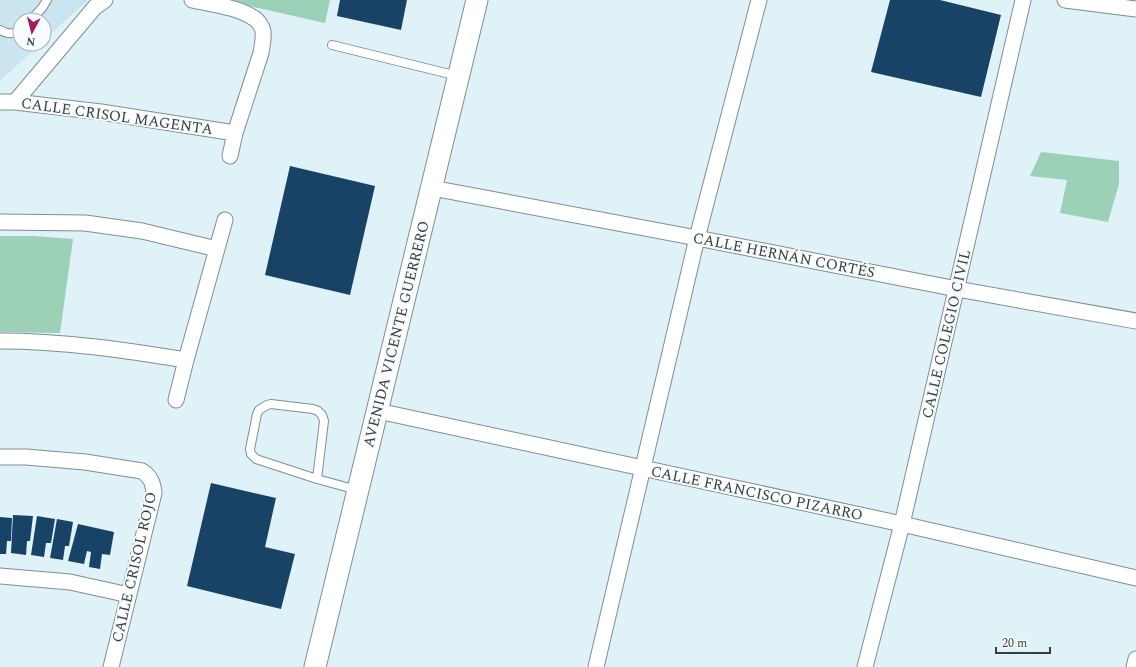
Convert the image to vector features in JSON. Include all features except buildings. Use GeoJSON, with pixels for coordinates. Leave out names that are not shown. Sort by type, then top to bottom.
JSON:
{"type":"FeatureCollection","features":[{"type":"Feature","properties":{"kind":"main road","name":"AVENIDA VICENTE GUERRERO"},"geometry":{"type":"LineString","coordinates":[[315,667],[477,0]]}},
{"type":"Feature","properties":{"kind":"street"},"geometry":{"type":"LineString","coordinates":[[15,102],[95,7],[105,0]]}},
{"type":"Feature","properties":{"kind":"street"},"geometry":{"type":"LineString","coordinates":[[192,0],[239,11],[253,17],[260,25],[263,32],[261,53],[234,133],[230,156]]}},
{"type":"Feature","properties":{"kind":"street"},"geometry":{"type":"LineString","coordinates":[[596,667],[697,238],[759,0]]}},
{"type":"Feature","properties":{"kind":"street","name":"CALLE COLEGIO CIVIL"},"geometry":{"type":"LineString","coordinates":[[865,667],[902,524],[1023,0]]}},
{"type":"Feature","properties":{"kind":"street"},"geometry":{"type":"LineString","coordinates":[[1065,0],[1136,9]]}},
{"type":"Feature","properties":{"kind":"street","name":"CALLE CRISOL MAGENTA"},"geometry":{"type":"LineString","coordinates":[[0,102],[15,102],[101,112],[234,133]]}},
{"type":"Feature","properties":{"kind":"street","name":"CALLE HERNÁN CORTÉS"},"geometry":{"type":"LineString","coordinates":[[432,188],[957,289],[1136,321]]}},
{"type":"Feature","properties":{"kind":"street"},"geometry":{"type":"LineString","coordinates":[[176,400],[225,220]]}},
{"type":"Feature","properties":{"kind":"street"},"geometry":{"type":"LineString","coordinates":[[0,222],[85,223],[142,231],[217,249]]}},
{"type":"Feature","properties":{"kind":"street"},"geometry":{"type":"LineString","coordinates":[[0,341],[53,342],[108,348],[186,360]]}},
{"type":"Feature","properties":{"kind":"street","name":"CALLE FRANCISCO PIZARRO"},"geometry":{"type":"LineString","coordinates":[[378,411],[902,524],[1136,578]]}},
{"type":"Feature","properties":{"kind":"street","name":"CALLE CRISOL ROJO"},"geometry":{"type":"LineString","coordinates":[[0,457],[26,457],[85,462],[142,471],[149,476],[152,481],[154,493],[111,667]]}},
{"type":"Feature","properties":{"kind":"street"},"geometry":{"type":"LineString","coordinates":[[0,576],[70,582],[129,595]]}},
{"type":"Feature","properties":{"kind":"street"},"geometry":{"type":"LineString","coordinates":[[1134,667],[1136,658]]}},
{"type":"Feature","properties":{"kind":"lane"},"geometry":{"type":"LineString","coordinates":[[38,12],[46,0]]}},
{"type":"Feature","properties":{"kind":"lane"},"geometry":{"type":"LineString","coordinates":[[0,30],[5,33],[12,34]]}},
{"type":"Feature","properties":{"kind":"lane"},"geometry":{"type":"LineString","coordinates":[[332,45],[459,76]]}},
{"type":"Feature","properties":{"kind":"lane"},"geometry":{"type":"LineString","coordinates":[[317,479],[324,421],[322,416],[318,411],[313,409],[296,406],[271,404],[262,408],[257,414],[250,449],[253,457],[263,462],[317,479],[358,490]]}},
{"type":"Feature","properties":{"kind":"shaded area"},"geometry":{"type":"Polygon","coordinates":[[[0,0],[88,0],[52,33],[52,12],[12,12],[12,52],[31,52],[0,81],[0,0]]]}},
{"type":"Feature","properties":{"kind":"green space"},"geometry":{"type":"Polygon","coordinates":[[[223,0],[330,0],[325,23],[223,0]]]}},
{"type":"Feature","properties":{"kind":"green space"},"geometry":{"type":"Polygon","coordinates":[[[1041,152],[1119,161],[1119,184],[1108,222],[1060,213],[1067,180],[1030,176],[1041,152]]]}},
{"type":"Feature","properties":{"kind":"green space"},"geometry":{"type":"Polygon","coordinates":[[[0,236],[33,236],[73,239],[60,333],[0,332],[0,236]]]}}]}
